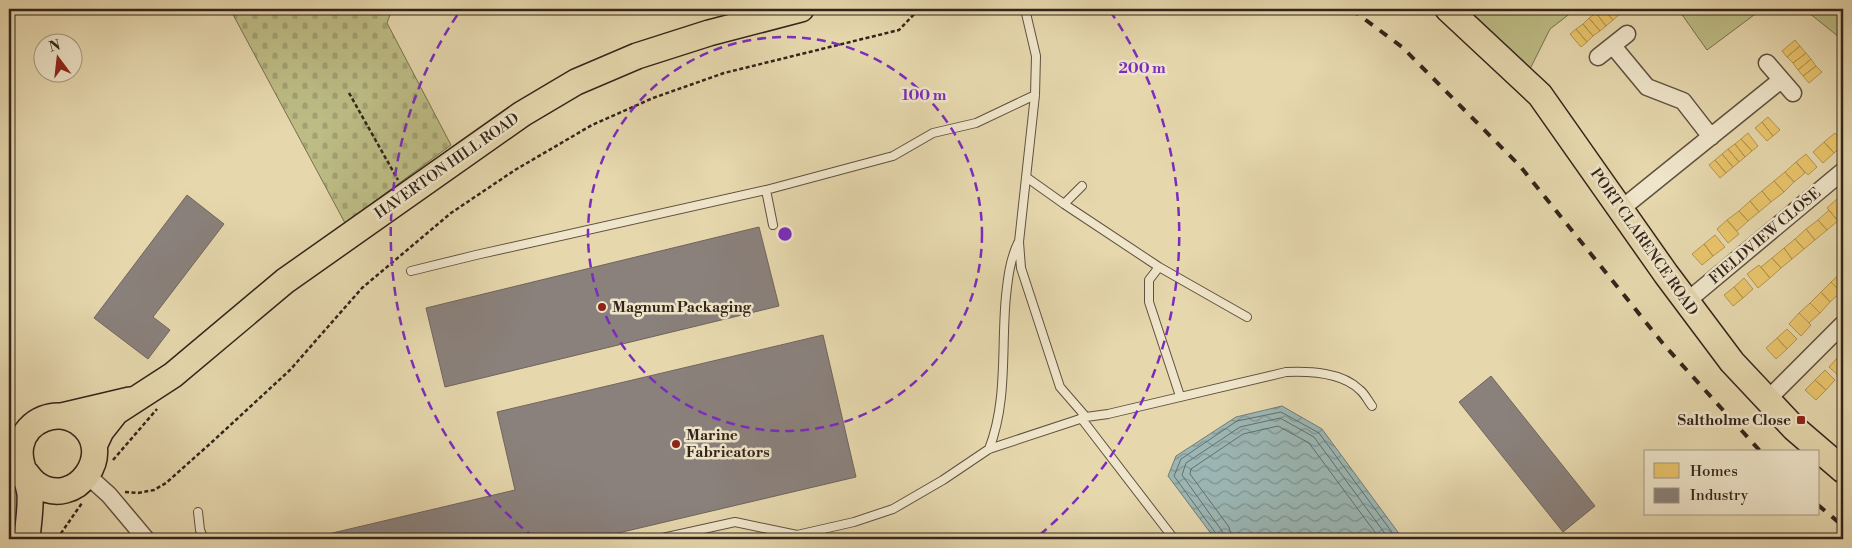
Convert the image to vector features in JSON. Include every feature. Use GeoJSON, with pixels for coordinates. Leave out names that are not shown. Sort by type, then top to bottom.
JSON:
{"type":"FeatureCollection","features":[{"type":"Feature","properties":{"kind":"main road","name":"HAVERTON HILL ROAD"},"geometry":{"type":"LineString","coordinates":[[28,539],[39,518],[52,502],[88,475],[101,431],[116,412],[173,375],[285,281],[522,114],[576,82],[637,56],[709,33],[801,9]]}},
{"type":"Feature","properties":{"kind":"main road","name":"PORT CLARENCE ROAD"},"geometry":{"type":"LineString","coordinates":[[1448,9],[1540,95],[1686,302],[1732,362],[1794,428],[1820,450]]}},
{"type":"Feature","properties":{"kind":"main road","name":"HAVERTON HILL ROAD"},"geometry":{"type":"LineString","coordinates":[[28,539],[30,494],[26,473],[15,443],[36,423],[48,417],[62,416],[134,399]]}},
{"type":"Feature","properties":{"kind":"main road"},"geometry":{"type":"LineString","coordinates":[[26,473],[36,484],[50,490],[88,475],[90,435],[83,426],[73,419],[62,416]]}},
{"type":"Feature","properties":{"kind":"main road","name":"PORT CLARENCE ROAD"},"geometry":{"type":"LineString","coordinates":[[1820,450],[1843,470]]}},
{"type":"Feature","properties":{"kind":"street"},"geometry":{"type":"LineString","coordinates":[[1598,57],[1627,34]]}},
{"type":"Feature","properties":{"kind":"street"},"geometry":{"type":"LineString","coordinates":[[1613,46],[1648,86],[1683,101],[1711,137]]}},
{"type":"Feature","properties":{"kind":"street"},"geometry":{"type":"LineString","coordinates":[[1767,63],[1793,93]]}},
{"type":"Feature","properties":{"kind":"street"},"geometry":{"type":"LineString","coordinates":[[1621,210],[1781,80]]}},
{"type":"Feature","properties":{"kind":"street","name":"FIELDVIEW CLOSE"},"geometry":{"type":"LineString","coordinates":[[1686,302],[1843,170]]}},
{"type":"Feature","properties":{"kind":"street"},"geometry":{"type":"LineString","coordinates":[[1767,400],[1843,324]]}},
{"type":"Feature","properties":{"kind":"street"},"geometry":{"type":"LineString","coordinates":[[88,475],[108,495],[139,534]]}},
{"type":"Feature","properties":{"kind":"lane"},"geometry":{"type":"LineString","coordinates":[[1025,9],[1036,56],[1035,95],[1019,242],[1021,268],[1060,386],[1174,539]]}},
{"type":"Feature","properties":{"kind":"lane"},"geometry":{"type":"LineString","coordinates":[[411,272],[485,252],[766,190],[893,156],[934,133],[976,123],[1035,95]]}},
{"type":"Feature","properties":{"kind":"lane"},"geometry":{"type":"LineString","coordinates":[[1026,177],[1159,267],[1247,317]]}},
{"type":"Feature","properties":{"kind":"lane"},"geometry":{"type":"LineString","coordinates":[[1064,204],[1082,186]]}},
{"type":"Feature","properties":{"kind":"lane"},"geometry":{"type":"LineString","coordinates":[[766,190],[773,225]]}},
{"type":"Feature","properties":{"kind":"lane"},"geometry":{"type":"LineString","coordinates":[[989,448],[994,436],[1002,391],[1003,332],[1008,280],[1012,258],[1019,242]]}},
{"type":"Feature","properties":{"kind":"lane"},"geometry":{"type":"LineString","coordinates":[[1159,267],[1150,280],[1149,302],[1180,396]]}},
{"type":"Feature","properties":{"kind":"lane"},"geometry":{"type":"LineString","coordinates":[[658,539],[735,522],[797,535],[854,522],[893,509],[943,480],[989,448],[1084,417],[1108,414],[1268,375],[1306,371],[1339,378],[1360,390],[1372,406]]}},
{"type":"Feature","properties":{"kind":"lane"},"geometry":{"type":"LineString","coordinates":[[198,512],[200,530],[204,539]]}},
{"type":"Feature","properties":{"kind":"path"},"geometry":{"type":"LineString","coordinates":[[108,495],[115,489],[127,493],[154,490],[166,482],[290,370],[362,288],[451,213],[515,170],[592,125],[653,98],[724,73],[899,30],[919,9]]}},
{"type":"Feature","properties":{"kind":"path"},"geometry":{"type":"LineString","coordinates":[[349,92],[406,194]]}},
{"type":"Feature","properties":{"kind":"path"},"geometry":{"type":"LineString","coordinates":[[57,539],[88,475],[159,407]]}},
{"type":"Feature","properties":{"kind":"green space"},"geometry":{"type":"Polygon","coordinates":[[[230,9],[392,9],[387,23],[451,145],[345,223],[230,9]]]}},
{"type":"Feature","properties":{"kind":"green space"},"geometry":{"type":"Polygon","coordinates":[[[1467,9],[1576,9],[1550,29],[1529,71],[1467,9]]]}},
{"type":"Feature","properties":{"kind":"green space"},"geometry":{"type":"Polygon","coordinates":[[[1678,9],[1778,9],[1758,12],[1707,50],[1678,9]]]}},
{"type":"Feature","properties":{"kind":"green space"},"geometry":{"type":"Polygon","coordinates":[[[1804,9],[1843,9],[1843,52],[1839,37],[1804,9]]]}},
{"type":"Feature","properties":{"kind":"water"},"geometry":{"type":"Polygon","coordinates":[[[1282,406],[1322,429],[1403,539],[1215,539],[1168,476],[1176,456],[1236,417],[1282,406]]]}},
{"type":"Feature","properties":{"kind":"building: Homes"},"geometry":{"type":"Polygon","coordinates":[[[1601,9],[1613,20],[1606,26],[1596,13],[1601,9]]]}},
{"type":"Feature","properties":{"kind":"building: Homes"},"geometry":{"type":"Polygon","coordinates":[[[1603,9],[1614,9],[1619,15],[1613,20],[1603,9]]]}},
{"type":"Feature","properties":{"kind":"building: Homes"},"geometry":{"type":"Polygon","coordinates":[[[1596,13],[1606,26],[1600,31],[1589,18],[1596,13]]]}},
{"type":"Feature","properties":{"kind":"building: Homes"},"geometry":{"type":"Polygon","coordinates":[[[1589,18],[1600,31],[1593,36],[1583,24],[1589,18]]]}},
{"type":"Feature","properties":{"kind":"building: Homes"},"geometry":{"type":"Polygon","coordinates":[[[1583,24],[1593,36],[1587,42],[1576,29],[1583,24]]]}},
{"type":"Feature","properties":{"kind":"building: Homes"},"geometry":{"type":"Polygon","coordinates":[[[1576,29],[1587,42],[1581,47],[1570,34],[1576,29]]]}},
{"type":"Feature","properties":{"kind":"building: Homes"},"geometry":{"type":"Polygon","coordinates":[[[1795,40],[1800,46],[1787,57],[1782,51],[1795,40]]]}},
{"type":"Feature","properties":{"kind":"building: Homes"},"geometry":{"type":"Polygon","coordinates":[[[1800,46],[1806,53],[1793,63],[1787,57],[1800,46]]]}},
{"type":"Feature","properties":{"kind":"building: Homes"},"geometry":{"type":"Polygon","coordinates":[[[1806,53],[1811,59],[1798,70],[1793,63],[1806,53]]]}},
{"type":"Feature","properties":{"kind":"building: Homes"},"geometry":{"type":"Polygon","coordinates":[[[1811,59],[1816,66],[1803,76],[1798,70],[1811,59]]]}},
{"type":"Feature","properties":{"kind":"building: Homes"},"geometry":{"type":"Polygon","coordinates":[[[1816,66],[1822,72],[1809,83],[1803,76],[1816,66]]]}},
{"type":"Feature","properties":{"kind":"building: Homes"},"geometry":{"type":"Polygon","coordinates":[[[1768,117],[1780,130],[1773,136],[1762,122],[1768,117]]]}},
{"type":"Feature","properties":{"kind":"building: Homes"},"geometry":{"type":"Polygon","coordinates":[[[1762,122],[1773,136],[1767,141],[1755,128],[1762,122]]]}},
{"type":"Feature","properties":{"kind":"building: Homes"},"geometry":{"type":"Polygon","coordinates":[[[1748,133],[1758,146],[1752,151],[1741,139],[1748,133]]]}},
{"type":"Feature","properties":{"kind":"building: Homes"},"geometry":{"type":"Polygon","coordinates":[[[1835,133],[1843,142],[1843,145],[1834,153],[1824,142],[1835,133]]]}},
{"type":"Feature","properties":{"kind":"building: Homes"},"geometry":{"type":"Polygon","coordinates":[[[1741,139],[1752,151],[1745,157],[1735,144],[1741,139]]]}},
{"type":"Feature","properties":{"kind":"building: Homes"},"geometry":{"type":"Polygon","coordinates":[[[1824,142],[1834,153],[1823,163],[1813,152],[1824,142]]]}},
{"type":"Feature","properties":{"kind":"building: Homes"},"geometry":{"type":"Polygon","coordinates":[[[1735,144],[1745,157],[1739,162],[1728,149],[1735,144]]]}},
{"type":"Feature","properties":{"kind":"building: Homes"},"geometry":{"type":"Polygon","coordinates":[[[1728,149],[1739,162],[1733,167],[1722,154],[1728,149]]]}},
{"type":"Feature","properties":{"kind":"building: Homes"},"geometry":{"type":"Polygon","coordinates":[[[1722,154],[1733,167],[1726,173],[1715,160],[1722,154]]]}},
{"type":"Feature","properties":{"kind":"building: Homes"},"geometry":{"type":"Polygon","coordinates":[[[1806,154],[1817,167],[1808,175],[1796,162],[1806,154]]]}},
{"type":"Feature","properties":{"kind":"building: Homes"},"geometry":{"type":"Polygon","coordinates":[[[1715,160],[1726,173],[1720,178],[1709,165],[1715,160]]]}},
{"type":"Feature","properties":{"kind":"building: Homes"},"geometry":{"type":"Polygon","coordinates":[[[1796,162],[1805,173],[1794,182],[1785,172],[1796,162]]]}},
{"type":"Feature","properties":{"kind":"building: Homes"},"geometry":{"type":"Polygon","coordinates":[[[1785,172],[1794,182],[1784,192],[1774,181],[1785,172]]]}},
{"type":"Feature","properties":{"kind":"building: Homes"},"geometry":{"type":"Polygon","coordinates":[[[1774,181],[1784,192],[1771,202],[1762,191],[1774,181]]]}},
{"type":"Feature","properties":{"kind":"building: Homes"},"geometry":{"type":"Polygon","coordinates":[[[1762,191],[1771,202],[1759,212],[1750,201],[1762,191]]]}},
{"type":"Feature","properties":{"kind":"building: Homes"},"geometry":{"type":"Polygon","coordinates":[[[1838,198],[1843,204],[1843,216],[1838,221],[1827,208],[1838,198]]]}},
{"type":"Feature","properties":{"kind":"building: Homes"},"geometry":{"type":"Polygon","coordinates":[[[1750,201],[1759,212],[1748,221],[1739,211],[1750,201]]]}},
{"type":"Feature","properties":{"kind":"building: Homes"},"geometry":{"type":"Polygon","coordinates":[[[1829,210],[1838,221],[1827,230],[1818,220],[1829,210]]]}},
{"type":"Feature","properties":{"kind":"building: Homes"},"geometry":{"type":"Polygon","coordinates":[[[1739,211],[1748,221],[1737,231],[1727,220],[1739,211]]]}},
{"type":"Feature","properties":{"kind":"building: Homes"},"geometry":{"type":"Polygon","coordinates":[[[1727,220],[1739,234],[1728,243],[1717,229],[1727,220]]]}},
{"type":"Feature","properties":{"kind":"building: Homes"},"geometry":{"type":"Polygon","coordinates":[[[1818,220],[1827,230],[1815,240],[1806,229],[1818,220]]]}},
{"type":"Feature","properties":{"kind":"building: Homes"},"geometry":{"type":"Polygon","coordinates":[[[1806,229],[1815,240],[1804,249],[1795,239],[1806,229]]]}},
{"type":"Feature","properties":{"kind":"building: Homes"},"geometry":{"type":"Polygon","coordinates":[[[1715,235],[1725,247],[1713,256],[1704,244],[1715,235]]]}},
{"type":"Feature","properties":{"kind":"building: Homes"},"geometry":{"type":"Polygon","coordinates":[[[1795,239],[1804,249],[1792,259],[1784,248],[1795,239]]]}},
{"type":"Feature","properties":{"kind":"building: Homes"},"geometry":{"type":"Polygon","coordinates":[[[1704,244],[1713,256],[1702,265],[1692,254],[1704,244]]]}},
{"type":"Feature","properties":{"kind":"building: Homes"},"geometry":{"type":"Polygon","coordinates":[[[1784,248],[1792,259],[1781,268],[1772,258],[1784,248]]]}},
{"type":"Feature","properties":{"kind":"building: Homes"},"geometry":{"type":"Polygon","coordinates":[[[1772,258],[1781,268],[1770,278],[1761,267],[1772,258]]]}},
{"type":"Feature","properties":{"kind":"building: Homes"},"geometry":{"type":"Polygon","coordinates":[[[1759,265],[1770,278],[1758,288],[1747,274],[1759,265]]]}},
{"type":"Feature","properties":{"kind":"building: Homes"},"geometry":{"type":"Polygon","coordinates":[[[1842,272],[1843,290],[1841,292],[1831,282],[1842,272]]]}},
{"type":"Feature","properties":{"kind":"building: Homes"},"geometry":{"type":"Polygon","coordinates":[[[1744,278],[1753,289],[1743,298],[1734,287],[1744,278]]]}},
{"type":"Feature","properties":{"kind":"building: Homes"},"geometry":{"type":"Polygon","coordinates":[[[1831,282],[1841,292],[1830,302],[1821,292],[1831,282]]]}},
{"type":"Feature","properties":{"kind":"building: Homes"},"geometry":{"type":"Polygon","coordinates":[[[1734,287],[1743,298],[1733,306],[1724,295],[1734,287]]]}},
{"type":"Feature","properties":{"kind":"building: Homes"},"geometry":{"type":"Polygon","coordinates":[[[1821,292],[1830,302],[1820,313],[1810,303],[1821,292]]]}},
{"type":"Feature","properties":{"kind":"building: Homes"},"geometry":{"type":"Polygon","coordinates":[[[1810,303],[1820,313],[1809,323],[1799,313],[1810,303]]]}},
{"type":"Feature","properties":{"kind":"building: Homes"},"geometry":{"type":"Polygon","coordinates":[[[1799,313],[1811,325],[1801,336],[1789,324],[1799,313]]]}},
{"type":"Feature","properties":{"kind":"building: Homes"},"geometry":{"type":"Polygon","coordinates":[[[1787,329],[1797,339],[1787,349],[1777,338],[1787,329]]]}},
{"type":"Feature","properties":{"kind":"building: Homes"},"geometry":{"type":"Polygon","coordinates":[[[1777,338],[1787,349],[1776,359],[1766,348],[1777,338]]]}},
{"type":"Feature","properties":{"kind":"building: Homes"},"geometry":{"type":"Polygon","coordinates":[[[1839,356],[1843,360],[1843,376],[1841,378],[1829,367],[1839,356]]]}},
{"type":"Feature","properties":{"kind":"building: Homes"},"geometry":{"type":"Polygon","coordinates":[[[1825,370],[1835,380],[1826,390],[1815,380],[1825,370]]]}},
{"type":"Feature","properties":{"kind":"building: Homes"},"geometry":{"type":"Polygon","coordinates":[[[1815,380],[1826,390],[1816,400],[1805,390],[1815,380]]]}},
{"type":"Feature","properties":{"kind":"building: Industry"},"geometry":{"type":"Polygon","coordinates":[[[187,195],[224,224],[153,317],[170,330],[148,359],[94,318],[187,195]]]}},
{"type":"Feature","properties":{"kind":"building: Industry","name":"Magnum Packaging"},"geometry":{"type":"Polygon","coordinates":[[[759,227],[779,306],[445,387],[426,308],[759,227]]]}},
{"type":"Feature","properties":{"kind":"building: Industry","name":"Marine Fabricators"},"geometry":{"type":"Polygon","coordinates":[[[823,335],[856,477],[593,539],[307,539],[515,490],[497,412],[823,335]]]}},
{"type":"Feature","properties":{"kind":"building: Industry"},"geometry":{"type":"Polygon","coordinates":[[[1491,376],[1595,506],[1563,532],[1459,402],[1491,376]]]}},
{"type":"Feature","properties":{"kind":"railway"},"geometry":{"type":"LineString","coordinates":[[1351,9],[1402,47],[1520,166],[1665,346],[1759,450]]}},
{"type":"Feature","properties":{"kind":"railway"},"geometry":{"type":"LineString","coordinates":[[1820,507],[1843,526]]}},
{"type":"Feature","properties":{"kind":"place","name":"Magnum Packaging"},"geometry":{"type":"Point","coordinates":[602,307]}},
{"type":"Feature","properties":{"kind":"place","name":"Saltholme Close"},"geometry":{"type":"Point","coordinates":[1801,420]}},
{"type":"Feature","properties":{"kind":"place","name":"Marine Fabricators"},"geometry":{"type":"Point","coordinates":[676,444]}}]}
